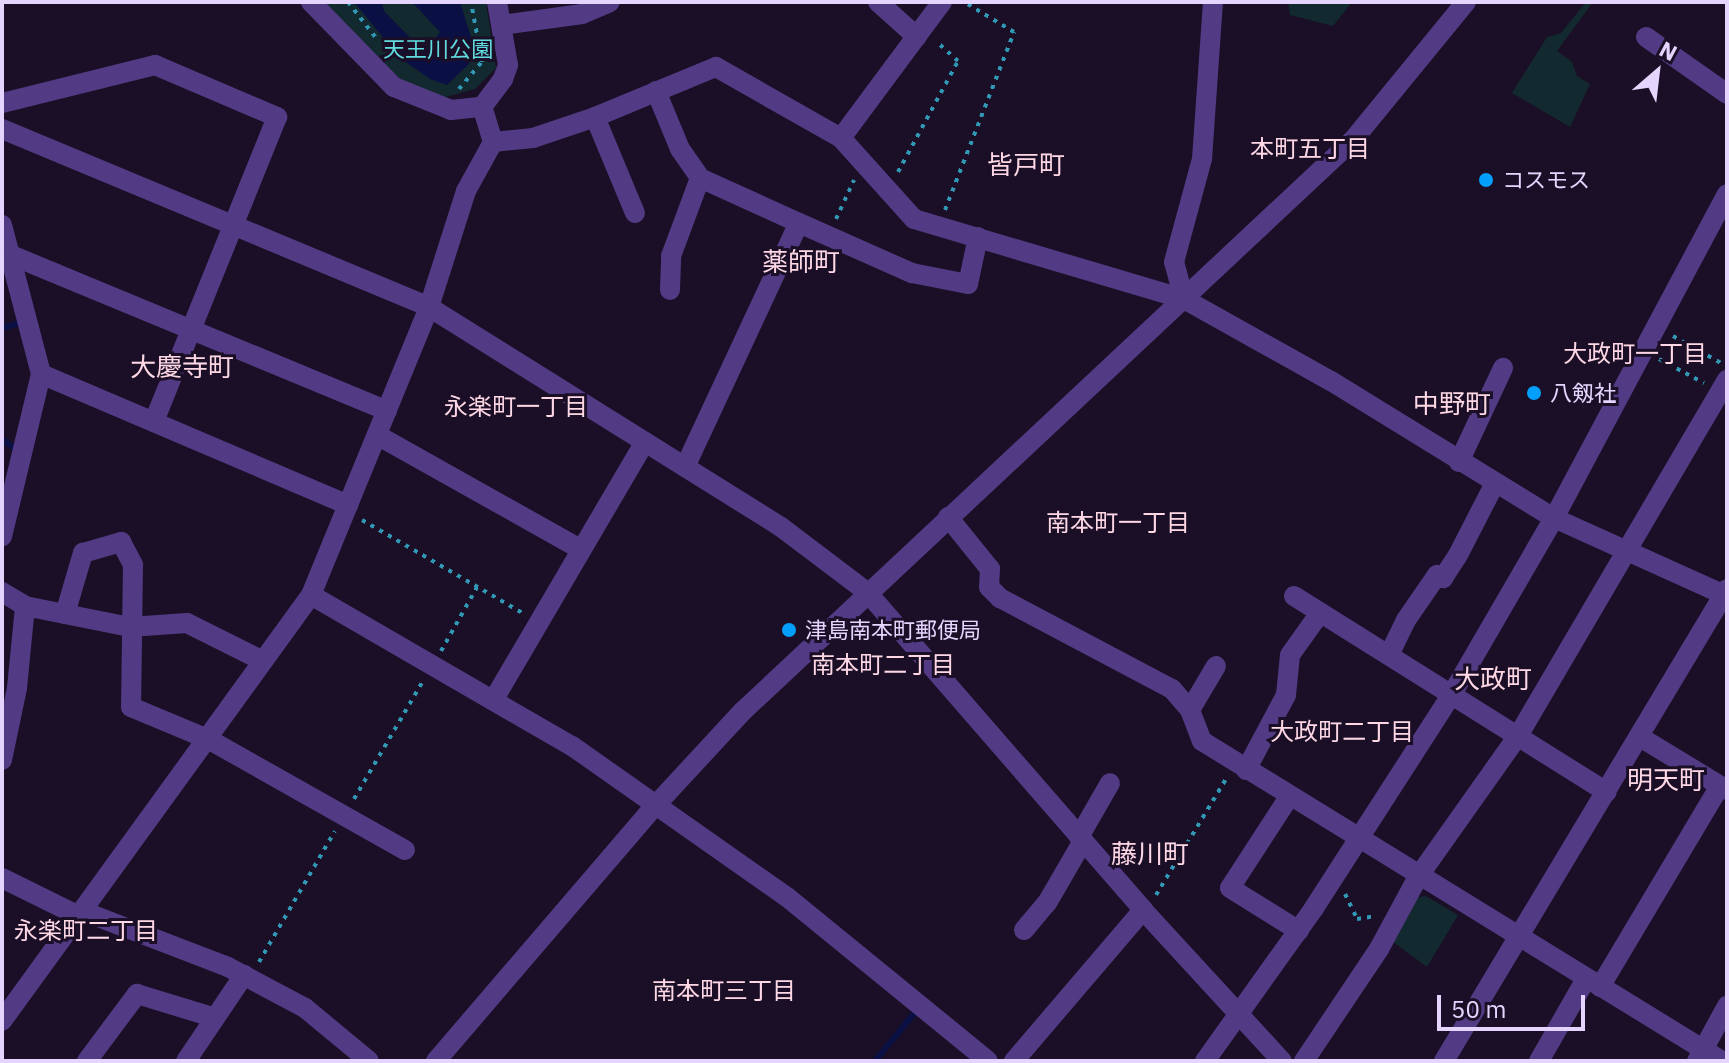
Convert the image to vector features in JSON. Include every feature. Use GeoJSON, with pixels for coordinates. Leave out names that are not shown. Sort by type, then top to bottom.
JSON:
{"type":"FeatureCollection","features":[{"type":"Feature","properties":{"kind":"street"},"geometry":{"type":"LineString","coordinates":[[311,2],[394,87],[451,110],[482,107],[495,93],[508,65],[497,2]]}},
{"type":"Feature","properties":{"kind":"street"},"geometry":{"type":"LineString","coordinates":[[502,25],[531,11],[582,14],[610,2]]}},
{"type":"Feature","properties":{"kind":"street"},"geometry":{"type":"LineString","coordinates":[[878,2],[920,34]]}},
{"type":"Feature","properties":{"kind":"street"},"geometry":{"type":"LineString","coordinates":[[841,138],[942,2]]}},
{"type":"Feature","properties":{"kind":"street"},"geometry":{"type":"LineString","coordinates":[[1184,299],[1174,262],[1202,159],[1213,2]]}},
{"type":"Feature","properties":{"kind":"street"},"geometry":{"type":"LineString","coordinates":[[436,1061],[654,807],[867,592],[1353,140],[1466,2]]}},
{"type":"Feature","properties":{"kind":"street"},"geometry":{"type":"LineString","coordinates":[[1646,37],[1727,94]]}},
{"type":"Feature","properties":{"kind":"street"},"geometry":{"type":"LineString","coordinates":[[2,103],[155,65],[277,117],[154,422]]}},
{"type":"Feature","properties":{"kind":"street"},"geometry":{"type":"LineString","coordinates":[[493,142],[533,138],[595,117],[716,67],[841,138],[914,219],[1184,299],[1331,381],[1554,518],[1726,593],[1444,1061]]}},
{"type":"Feature","properties":{"kind":"street"},"geometry":{"type":"LineString","coordinates":[[656,91],[680,149],[700,178],[799,223],[830,233],[912,273],[968,284],[978,237]]}},
{"type":"Feature","properties":{"kind":"street"},"geometry":{"type":"LineString","coordinates":[[2,1021],[83,914],[311,595],[429,307],[466,191],[493,142],[482,107]]}},
{"type":"Feature","properties":{"kind":"street"},"geometry":{"type":"LineString","coordinates":[[595,117],[635,213]]}},
{"type":"Feature","properties":{"kind":"street"},"geometry":{"type":"LineString","coordinates":[[2,129],[429,307],[781,527],[867,592],[1143,910],[1282,1061]]}},
{"type":"Feature","properties":{"kind":"street"},"geometry":{"type":"LineString","coordinates":[[670,290],[671,256],[700,178]]}},
{"type":"Feature","properties":{"kind":"street"},"geometry":{"type":"LineString","coordinates":[[1205,1061],[1299,931],[1452,694],[1554,518],[1725,201]]}},
{"type":"Feature","properties":{"kind":"street"},"geometry":{"type":"LineString","coordinates":[[685,467],[799,223]]}},
{"type":"Feature","properties":{"kind":"street"},"geometry":{"type":"LineString","coordinates":[[2,225],[6,256],[41,374],[2,536]]}},
{"type":"Feature","properties":{"kind":"street"},"geometry":{"type":"LineString","coordinates":[[6,256],[387,411]]}},
{"type":"Feature","properties":{"kind":"street"},"geometry":{"type":"LineString","coordinates":[[1459,462],[1503,368]]}},
{"type":"Feature","properties":{"kind":"street"},"geometry":{"type":"LineString","coordinates":[[41,374],[347,508]]}},
{"type":"Feature","properties":{"kind":"street"},"geometry":{"type":"LineString","coordinates":[[1304,1061],[1379,949],[1418,877],[1518,736],[1723,386]]}},
{"type":"Feature","properties":{"kind":"street"},"geometry":{"type":"LineString","coordinates":[[377,435],[580,549]]}},
{"type":"Feature","properties":{"kind":"street"},"geometry":{"type":"LineString","coordinates":[[494,699],[645,442]]}},
{"type":"Feature","properties":{"kind":"street"},"geometry":{"type":"LineString","coordinates":[[1389,655],[1406,620],[1437,575],[1443,578],[1458,555],[1495,483]]}},
{"type":"Feature","properties":{"kind":"street"},"geometry":{"type":"LineString","coordinates":[[948,517],[990,569],[989,587],[1000,598],[1172,689],[1190,710],[1202,741],[1593,983],[1700,1055],[1722,1061]]}},
{"type":"Feature","properties":{"kind":"street"},"geometry":{"type":"LineString","coordinates":[[65,614],[83,553],[121,542],[133,565],[131,707],[208,739],[405,850]]}},
{"type":"Feature","properties":{"kind":"street"},"geometry":{"type":"LineString","coordinates":[[2,592],[25,606],[130,627],[187,623],[263,661]]}},
{"type":"Feature","properties":{"kind":"street"},"geometry":{"type":"LineString","coordinates":[[311,595],[572,746],[654,807],[787,897],[988,1061]]}},
{"type":"Feature","properties":{"kind":"street"},"geometry":{"type":"LineString","coordinates":[[1294,596],[1607,792]]}},
{"type":"Feature","properties":{"kind":"street"},"geometry":{"type":"LineString","coordinates":[[2,760],[17,688],[25,606]]}},
{"type":"Feature","properties":{"kind":"street"},"geometry":{"type":"LineString","coordinates":[[1241,766],[1286,695],[1290,655],[1320,613]]}},
{"type":"Feature","properties":{"kind":"street"},"geometry":{"type":"LineString","coordinates":[[1190,710],[1216,666]]}},
{"type":"Feature","properties":{"kind":"street"},"geometry":{"type":"LineString","coordinates":[[1539,1061],[1723,788],[1640,737]]}},
{"type":"Feature","properties":{"kind":"street"},"geometry":{"type":"LineString","coordinates":[[1024,930],[1047,903],[1110,783]]}},
{"type":"Feature","properties":{"kind":"street"},"geometry":{"type":"LineString","coordinates":[[1289,797],[1230,888],[1299,931]]}},
{"type":"Feature","properties":{"kind":"street"},"geometry":{"type":"LineString","coordinates":[[2,878],[83,914],[247,977],[305,1008],[369,1061]]}},
{"type":"Feature","properties":{"kind":"street"},"geometry":{"type":"LineString","coordinates":[[1014,1061],[1143,910]]}},
{"type":"Feature","properties":{"kind":"street"},"geometry":{"type":"LineString","coordinates":[[186,1061],[212,1017],[247,977]]}},
{"type":"Feature","properties":{"kind":"street"},"geometry":{"type":"LineString","coordinates":[[87,1061],[137,994],[212,1017]]}},
{"type":"Feature","properties":{"kind":"street"},"geometry":{"type":"LineString","coordinates":[[1700,1055],[1727,1006]]}},
{"type":"Feature","properties":{"kind":"path"},"geometry":{"type":"LineString","coordinates":[[348,2],[380,44]]}},
{"type":"Feature","properties":{"kind":"path"},"geometry":{"type":"LineString","coordinates":[[452,93],[482,62],[471,2]]}},
{"type":"Feature","properties":{"kind":"path"},"geometry":{"type":"LineString","coordinates":[[939,228],[974,125],[1014,32],[964,2]]}},
{"type":"Feature","properties":{"kind":"path"},"geometry":{"type":"LineString","coordinates":[[889,191],[958,61],[920,34]]}},
{"type":"Feature","properties":{"kind":"path"},"geometry":{"type":"LineString","coordinates":[[830,233],[864,164]]}},
{"type":"Feature","properties":{"kind":"path"},"geometry":{"type":"LineString","coordinates":[[1656,327],[1727,366]]}},
{"type":"Feature","properties":{"kind":"path"},"geometry":{"type":"LineString","coordinates":[[1644,350],[1723,386]]}},
{"type":"Feature","properties":{"kind":"path"},"geometry":{"type":"LineString","coordinates":[[347,508],[538,622]]}},
{"type":"Feature","properties":{"kind":"path"},"geometry":{"type":"LineString","coordinates":[[247,977],[477,587]]}},
{"type":"Feature","properties":{"kind":"path"},"geometry":{"type":"LineString","coordinates":[[1143,910],[1241,766]]}},
{"type":"Feature","properties":{"kind":"path"},"geometry":{"type":"LineString","coordinates":[[1335,874],[1357,919],[1381,916]]}},
{"type":"Feature","properties":{"kind":"green space","name":"天王川公園"},"geometry":{"type":"Polygon","coordinates":[[[323,2],[486,2],[496,68],[475,89],[442,98],[405,84],[323,2]]]}},
{"type":"Feature","properties":{"kind":"green space"},"geometry":{"type":"Polygon","coordinates":[[[1288,2],[1352,2],[1333,26],[1290,15],[1288,2]]]}},
{"type":"Feature","properties":{"kind":"green space"},"geometry":{"type":"Polygon","coordinates":[[[1586,2],[1593,2],[1557,51],[1572,62],[1577,76],[1590,84],[1570,127],[1512,93],[1547,37],[1561,33],[1586,2]]]}},
{"type":"Feature","properties":{"kind":"green space"},"geometry":{"type":"Polygon","coordinates":[[[1426,896],[1458,915],[1427,967],[1392,941],[1416,898],[1426,896]]]}},
{"type":"Feature","properties":{"kind":"shaded area"},"geometry":{"type":"Polygon","coordinates":[[[354,2],[382,2],[384,11],[425,53],[440,32],[412,2],[460,2],[471,37],[469,64],[447,85],[430,79],[400,58],[354,2]]]}},
{"type":"Feature","properties":{"kind":"waterway"},"geometry":{"type":"LineString","coordinates":[[2,328],[20,323]]}},
{"type":"Feature","properties":{"kind":"waterway"},"geometry":{"type":"LineString","coordinates":[[2,439],[14,448]]}},
{"type":"Feature","properties":{"kind":"waterway"},"geometry":{"type":"LineString","coordinates":[[875,1061],[916,1011]]}},
{"type":"Feature","properties":{"kind":"place","name":"コスモス"},"geometry":{"type":"Point","coordinates":[1486,180]}},
{"type":"Feature","properties":{"kind":"place","name":"八剱社"},"geometry":{"type":"Point","coordinates":[1534,393]}},
{"type":"Feature","properties":{"kind":"place","name":"津島南本町郵便局"},"geometry":{"type":"Point","coordinates":[789,630]}},
{"type":"Feature","properties":{"kind":"district","name":"本町五丁目"},"geometry":{"type":"Point","coordinates":[1310,149]}},
{"type":"Feature","properties":{"kind":"district","name":"皆戸町"},"geometry":{"type":"Point","coordinates":[1026,165]}},
{"type":"Feature","properties":{"kind":"district","name":"薬師町"},"geometry":{"type":"Point","coordinates":[801,262]}},
{"type":"Feature","properties":{"kind":"district","name":"大政町一丁目"},"geometry":{"type":"Point","coordinates":[1635,354]}},
{"type":"Feature","properties":{"kind":"district","name":"大慶寺町"},"geometry":{"type":"Point","coordinates":[182,367]}},
{"type":"Feature","properties":{"kind":"district","name":"中野町"},"geometry":{"type":"Point","coordinates":[1452,404]}},
{"type":"Feature","properties":{"kind":"district","name":"永楽町一丁目"},"geometry":{"type":"Point","coordinates":[516,407]}},
{"type":"Feature","properties":{"kind":"district","name":"南本町一丁目"},"geometry":{"type":"Point","coordinates":[1118,523]}},
{"type":"Feature","properties":{"kind":"district","name":"南本町二丁目"},"geometry":{"type":"Point","coordinates":[883,665]}},
{"type":"Feature","properties":{"kind":"district","name":"大政町"},"geometry":{"type":"Point","coordinates":[1493,679]}},
{"type":"Feature","properties":{"kind":"district","name":"大政町二丁目"},"geometry":{"type":"Point","coordinates":[1342,732]}},
{"type":"Feature","properties":{"kind":"district","name":"明天町"},"geometry":{"type":"Point","coordinates":[1666,780]}},
{"type":"Feature","properties":{"kind":"district","name":"藤川町"},"geometry":{"type":"Point","coordinates":[1150,854]}},
{"type":"Feature","properties":{"kind":"district","name":"永楽町二丁目"},"geometry":{"type":"Point","coordinates":[86,931]}},
{"type":"Feature","properties":{"kind":"district","name":"南本町三丁目"},"geometry":{"type":"Point","coordinates":[724,991]}}]}
